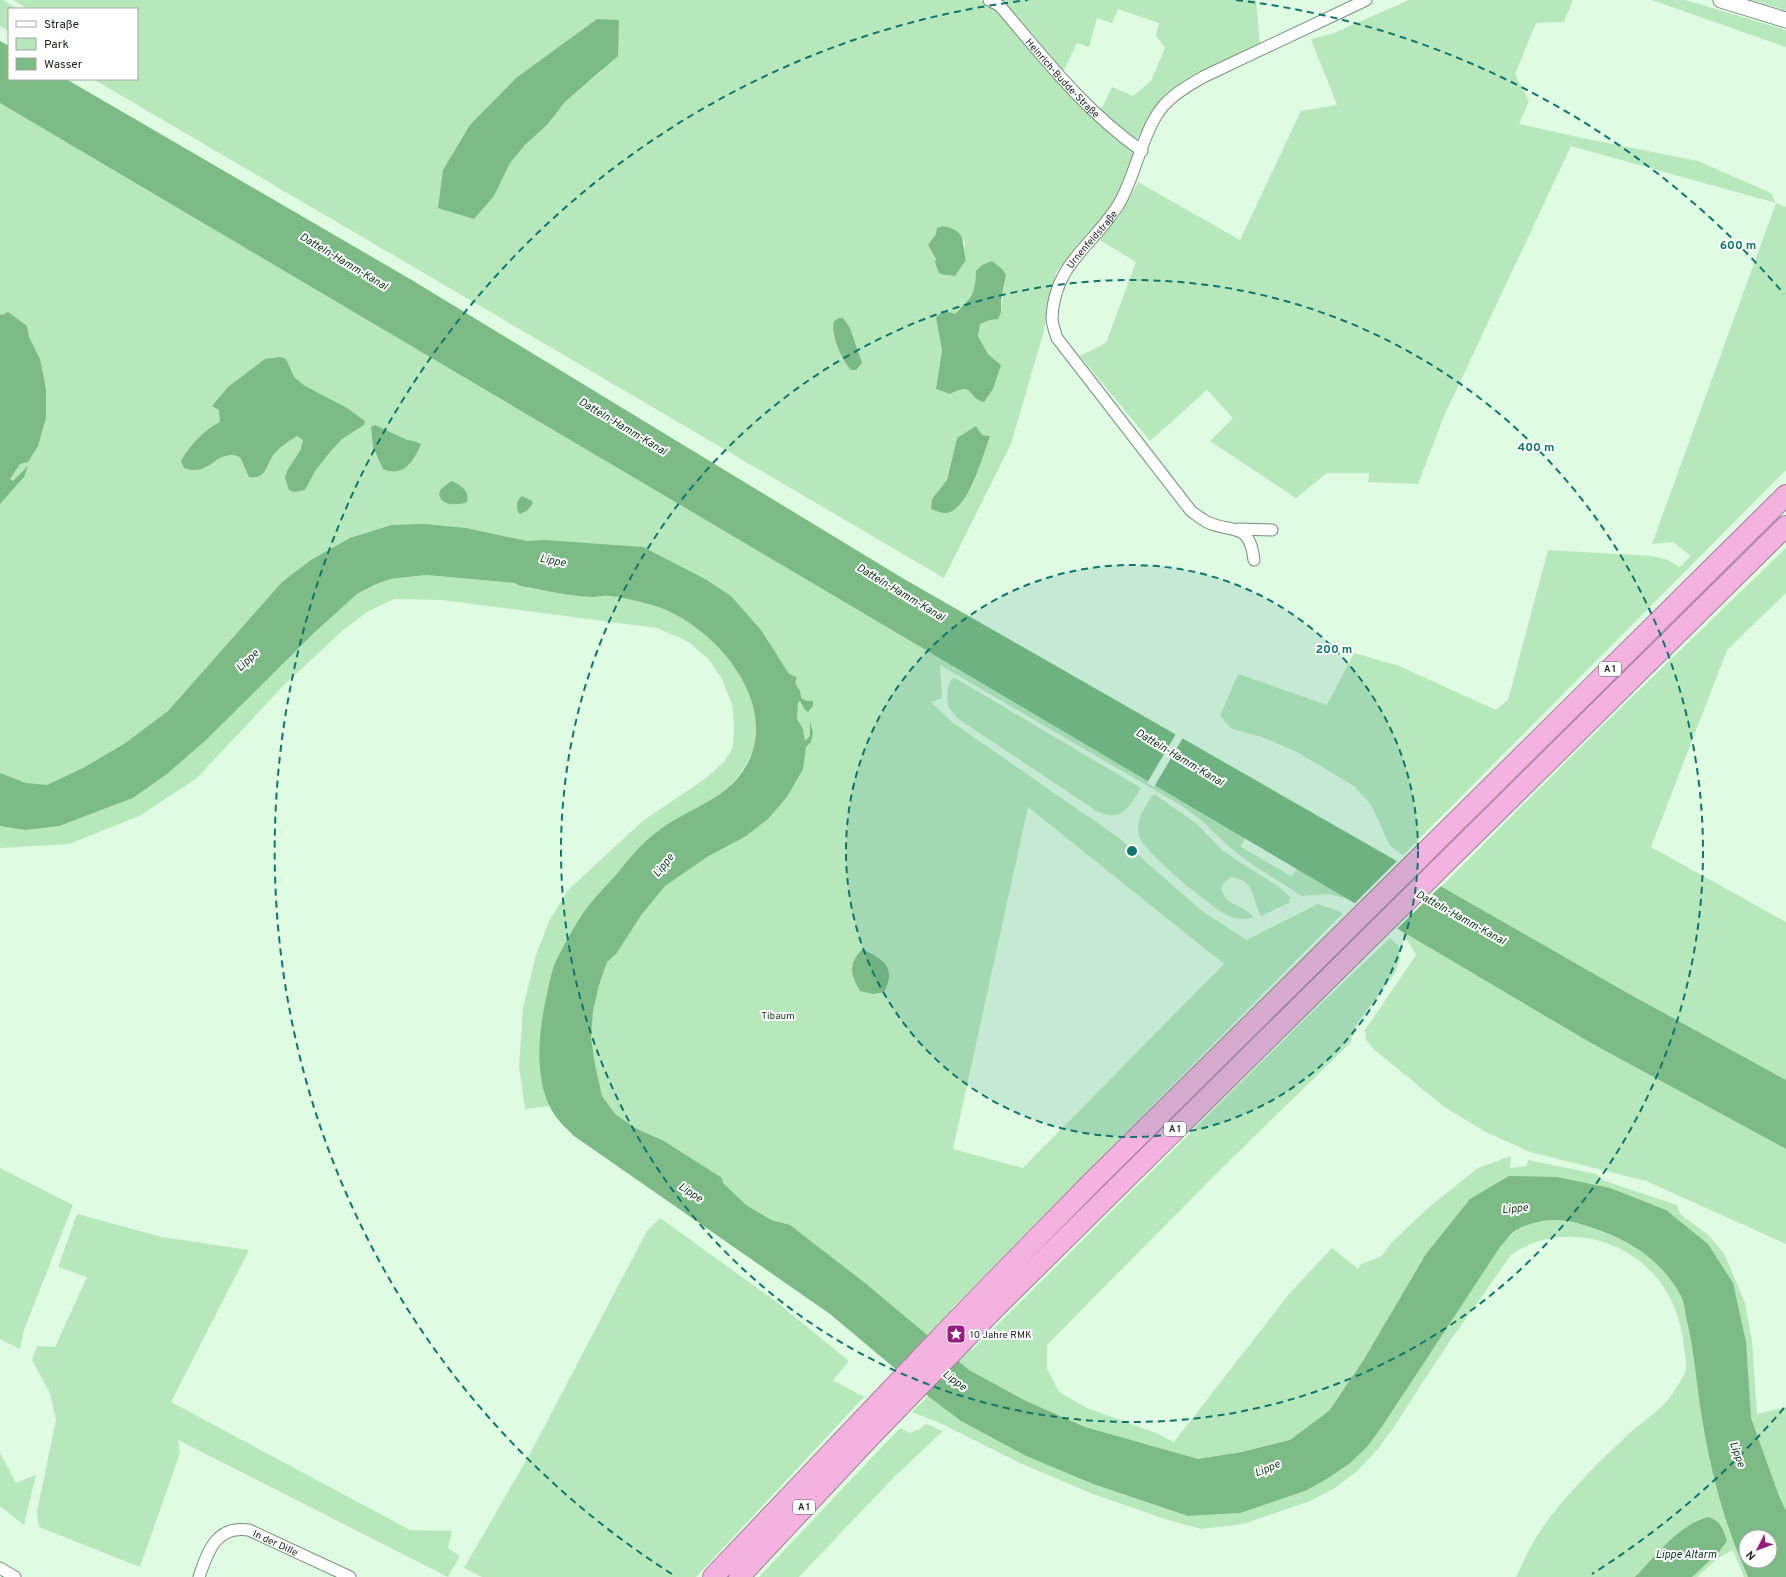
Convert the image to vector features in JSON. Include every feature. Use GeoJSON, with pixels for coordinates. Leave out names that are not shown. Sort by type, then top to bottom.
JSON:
{"type":"FeatureCollection","features":[{"type":"Feature","properties":{"kind":"highway","name":"A 1"},"geometry":{"type":"LineString","coordinates":[[713,1577],[863,1432],[1337,940],[1786,495]]}},
{"type":"Feature","properties":{"kind":"highway","name":"A 1"},"geometry":{"type":"LineString","coordinates":[[988,1302],[1356,950],[1786,526]]}},
{"type":"Feature","properties":{"kind":"highway","name":"A 1"},"geometry":{"type":"LineString","coordinates":[[739,1577],[863,1432]]}},
{"type":"Feature","properties":{"kind":"main road"},"geometry":{"type":"LineString","coordinates":[[1721,0],[1786,20]]}},
{"type":"Feature","properties":{"kind":"street","name":"Heinrich-Budde-Straße"},"geometry":{"type":"LineString","coordinates":[[989,0],[1000,6],[1088,108],[1107,125],[1142,151]]}},
{"type":"Feature","properties":{"kind":"street","name":"Urnenfeldstraße"},"geometry":{"type":"LineString","coordinates":[[1272,530],[1238,529],[1208,522],[1191,511],[1057,338],[1052,319],[1055,298],[1067,269],[1077,254],[1100,228],[1119,203],[1128,186],[1153,122],[1167,101],[1189,85],[1366,0]]}},
{"type":"Feature","properties":{"kind":"street"},"geometry":{"type":"LineString","coordinates":[[1238,529],[1247,538],[1252,548],[1254,560]]}},
{"type":"Feature","properties":{"kind":"street","name":"In der Dille"},"geometry":{"type":"LineString","coordinates":[[199,1577],[204,1563],[216,1541],[226,1532],[239,1529],[249,1530],[350,1577]]}},
{"type":"Feature","properties":{"kind":"street"},"geometry":{"type":"LineString","coordinates":[[0,1568],[15,1577]]}},
{"type":"Feature","properties":{"kind":"green space"},"geometry":{"type":"Polygon","coordinates":[[[0,0],[3,0],[16,8],[8,8],[8,30],[0,26],[0,0]]]}},
{"type":"Feature","properties":{"kind":"green space"},"geometry":{"type":"Polygon","coordinates":[[[13,0],[979,0],[998,9],[1076,101],[1108,131],[1134,152],[1134,155],[1126,181],[1106,218],[1056,272],[1043,334],[1011,444],[944,578],[95,80],[138,80],[138,8],[26,8],[13,0]],[[619,20],[438,208],[494,196],[510,163],[525,145],[547,125],[565,102],[601,72],[618,36],[619,20]],[[936,234],[928,245],[936,259],[935,262],[938,268],[949,276],[955,276],[966,260],[964,252],[965,241],[936,234]],[[976,271],[975,289],[967,302],[955,314],[936,318],[942,350],[936,389],[949,394],[962,389],[966,390],[972,393],[979,401],[1001,365],[988,354],[978,336],[980,324],[998,319],[1002,304],[1006,275],[976,271]],[[982,435],[957,438],[947,480],[932,499],[972,485],[989,436],[982,435]]]}},
{"type":"Feature","properties":{"kind":"green space"},"geometry":{"type":"Polygon","coordinates":[[[999,0],[1256,0],[1260,45],[1167,93],[1135,141],[1096,111],[1103,106],[1112,87],[1133,96],[1151,81],[1165,48],[1156,36],[1159,23],[1118,9],[1112,23],[1097,18],[1089,47],[1077,43],[1062,74],[999,0]]]}},
{"type":"Feature","properties":{"kind":"green space"},"geometry":{"type":"Polygon","coordinates":[[[1409,0],[1573,0],[1564,22],[1536,23],[1515,74],[1529,101],[1519,124],[1698,161],[1771,193],[1776,203],[1571,146],[1444,416],[1418,484],[1368,482],[1369,473],[1327,473],[1296,498],[1210,441],[1233,418],[1207,390],[1150,441],[1080,356],[1106,343],[1136,262],[1100,240],[1119,217],[1138,182],[1240,240],[1301,111],[1337,105],[1311,39],[1334,33],[1409,0]]]}},
{"type":"Feature","properties":{"kind":"green space"},"geometry":{"type":"Polygon","coordinates":[[[1652,0],[1685,0],[1786,30],[1786,47],[1652,0]]]}},
{"type":"Feature","properties":{"kind":"green space"},"geometry":{"type":"Polygon","coordinates":[[[1752,0],[1786,0],[1786,10],[1752,0]]]}},
{"type":"Feature","properties":{"kind":"green space","name":"Tibaum"},"geometry":{"type":"Polygon","coordinates":[[[0,103],[1245,838],[1241,847],[1291,876],[1297,869],[1345,896],[1344,898],[1329,894],[1302,896],[1250,863],[1228,846],[1200,819],[1182,806],[940,665],[942,698],[931,702],[952,722],[1119,838],[1202,911],[1247,940],[1318,904],[1343,913],[951,1309],[953,1311],[940,1325],[972,1350],[1305,1019],[1390,938],[1399,946],[1400,959],[1395,973],[1355,1026],[1351,1042],[1218,1172],[1047,1345],[1047,1369],[1059,1392],[1087,1408],[1156,1433],[1174,1442],[1289,1294],[1332,1248],[1358,1269],[1361,1264],[1382,1256],[1391,1243],[1428,1208],[1478,1168],[1511,1156],[1510,1168],[1527,1166],[1528,1160],[1596,1174],[1602,1180],[1677,1205],[1680,1214],[1707,1234],[1724,1253],[1745,1303],[1752,1341],[1757,1414],[1786,1407],[1786,1536],[1778,1536],[1778,1529],[1738,1529],[1738,1534],[1733,1534],[1738,1554],[1738,1562],[1733,1550],[1718,1558],[1697,1577],[1692,1577],[1725,1546],[1650,1577],[1516,1577],[1535,1539],[1560,1505],[1606,1455],[1667,1402],[1684,1375],[1686,1369],[1686,1358],[1681,1329],[1676,1312],[1669,1296],[1659,1281],[1634,1257],[1618,1248],[1600,1241],[1577,1237],[1542,1240],[1511,1255],[1443,1351],[1392,1430],[1376,1451],[1357,1471],[1335,1488],[1310,1501],[1243,1524],[1201,1529],[1165,1519],[1093,1494],[1020,1463],[938,1422],[912,1412],[928,1396],[961,1421],[1026,1456],[1093,1484],[1188,1516],[1240,1513],[1305,1491],[1327,1479],[1349,1464],[1367,1447],[1500,1246],[1520,1228],[1532,1223],[1544,1221],[1579,1223],[1597,1228],[1632,1244],[1662,1268],[1673,1282],[1682,1298],[1688,1318],[1693,1354],[1689,1264],[1541,1200],[1303,1465],[1088,1456],[593,1122],[570,997],[778,743],[709,610],[411,551],[153,756],[0,798],[0,103]],[[1028,807],[953,1149],[1023,1168],[1224,964],[1028,807]]]}},
{"type":"Feature","properties":{"kind":"green space"},"geometry":{"type":"Polygon","coordinates":[[[1776,203],[1786,207],[1786,470],[1403,855],[1390,846],[1371,805],[1354,786],[1297,752],[1262,737],[1232,729],[1220,716],[1238,674],[1327,705],[1354,653],[1399,666],[1496,710],[1508,700],[1548,550],[1652,556],[1668,560],[1680,567],[1691,556],[1673,542],[1652,544],[1776,203]]]}},
{"type":"Feature","properties":{"kind":"green space"},"geometry":{"type":"Polygon","coordinates":[[[1786,548],[1786,593],[1727,650],[1651,847],[1786,922],[1786,1080],[1624,991],[1441,887],[1605,723],[1786,548]]]}},
{"type":"Feature","properties":{"kind":"green space"},"geometry":{"type":"Polygon","coordinates":[[[426,575],[515,583],[520,586],[565,594],[594,597],[608,596],[629,599],[659,607],[696,627],[711,640],[737,671],[747,688],[754,706],[757,724],[756,739],[752,753],[736,779],[720,793],[658,831],[635,852],[614,877],[542,1079],[550,1106],[525,1109],[519,1067],[523,1008],[536,955],[550,919],[568,890],[644,820],[705,779],[724,762],[733,747],[734,726],[732,704],[721,677],[710,661],[689,642],[657,628],[442,600],[394,599],[367,612],[341,632],[283,686],[197,778],[139,816],[69,844],[0,848],[0,826],[25,830],[99,811],[133,798],[167,774],[205,741],[315,632],[357,594],[390,579],[426,575]]]}},
{"type":"Feature","properties":{"kind":"green space"},"geometry":{"type":"Polygon","coordinates":[[[955,678],[1141,788],[1129,807],[1119,814],[1114,815],[1098,812],[957,718],[949,708],[947,697],[951,679],[955,678]]]}},
{"type":"Feature","properties":{"kind":"green space"},"geometry":{"type":"Polygon","coordinates":[[[1154,794],[1197,824],[1221,849],[1279,887],[1290,897],[1289,903],[1261,916],[1249,886],[1239,879],[1231,877],[1224,882],[1221,889],[1224,896],[1254,918],[1238,919],[1221,911],[1195,892],[1152,854],[1143,844],[1139,836],[1138,824],[1144,809],[1154,794]]]}},
{"type":"Feature","properties":{"kind":"green space"},"geometry":{"type":"Polygon","coordinates":[[[1400,928],[1591,1043],[1786,1149],[1786,1244],[1646,1181],[1530,1152],[1484,1131],[1443,1106],[1376,1051],[1366,1040],[1365,1030],[1416,955],[1400,928]]]}},
{"type":"Feature","properties":{"kind":"green space"},"geometry":{"type":"Polygon","coordinates":[[[0,1168],[73,1205],[24,1330],[20,1349],[0,1339],[0,1168]]]}},
{"type":"Feature","properties":{"kind":"green space"},"geometry":{"type":"Polygon","coordinates":[[[77,1214],[162,1237],[249,1250],[171,1402],[410,1530],[452,1531],[448,1548],[460,1556],[448,1577],[178,1440],[180,1453],[140,1567],[39,1527],[37,1512],[56,1420],[50,1393],[32,1360],[37,1346],[55,1347],[87,1277],[58,1267],[77,1214]]]}},
{"type":"Feature","properties":{"kind":"green space"},"geometry":{"type":"Polygon","coordinates":[[[660,1218],[774,1300],[849,1361],[833,1380],[864,1397],[696,1577],[482,1577],[464,1568],[531,1452],[647,1231],[660,1218]]]}},
{"type":"Feature","properties":{"kind":"green space"},"geometry":{"type":"Polygon","coordinates":[[[926,1424],[943,1431],[895,1476],[799,1577],[759,1577],[900,1428],[910,1433],[926,1424]]]}},
{"type":"Feature","properties":{"kind":"green space"},"geometry":{"type":"Polygon","coordinates":[[[0,1453],[16,1483],[36,1475],[24,1525],[0,1506],[0,1453]]]}},
{"type":"Feature","properties":{"kind":"green space","name":"Tibaum"},"geometry":{"type":"Polygon","coordinates":[[[1741,1569],[1744,1569],[1748,1577],[1744,1577],[1741,1569]]]}},
{"type":"Feature","properties":{"kind":"water"},"geometry":{"type":"Polygon","coordinates":[[[597,19],[619,20],[618,56],[565,102],[547,125],[525,145],[510,163],[494,196],[474,219],[438,208],[443,170],[470,125],[516,78],[597,19]]]}},
{"type":"Feature","properties":{"kind":"water","name":"Datteln-Hamm-Kanal"},"geometry":{"type":"Polygon","coordinates":[[[0,41],[8,45],[8,80],[68,80],[410,279],[904,579],[1624,991],[1786,1080],[1786,1149],[1591,1043],[0,103],[0,41]]]}},
{"type":"Feature","properties":{"kind":"water"},"geometry":{"type":"Polygon","coordinates":[[[943,226],[956,231],[962,238],[966,260],[955,276],[939,273],[935,262],[936,259],[928,245],[936,234],[937,228],[943,226]]]}},
{"type":"Feature","properties":{"kind":"water"},"geometry":{"type":"Polygon","coordinates":[[[992,261],[1002,269],[1006,275],[1001,301],[1001,312],[998,319],[980,324],[978,336],[988,354],[1001,365],[993,389],[984,402],[975,398],[967,390],[958,390],[950,394],[936,389],[942,350],[936,318],[944,312],[955,314],[961,308],[972,295],[975,285],[976,271],[982,265],[992,261]]]}},
{"type":"Feature","properties":{"kind":"water"},"geometry":{"type":"Polygon","coordinates":[[[8,312],[27,326],[29,337],[40,359],[46,389],[46,418],[38,446],[28,462],[20,464],[10,479],[13,481],[28,466],[24,477],[0,504],[0,314],[2,315],[8,312]]]}},
{"type":"Feature","properties":{"kind":"water"},"geometry":{"type":"Polygon","coordinates":[[[839,318],[843,318],[850,328],[862,363],[856,370],[851,370],[848,366],[835,339],[833,326],[834,321],[839,318]]]}},
{"type":"Feature","properties":{"kind":"water"},"geometry":{"type":"Polygon","coordinates":[[[280,357],[286,359],[294,377],[305,386],[347,408],[365,421],[364,425],[342,439],[330,452],[315,471],[305,490],[294,492],[289,490],[285,478],[287,471],[301,449],[303,440],[297,436],[276,451],[263,474],[259,476],[249,477],[240,457],[232,455],[225,456],[201,469],[193,470],[184,468],[181,461],[189,449],[198,438],[220,422],[219,410],[212,406],[228,387],[265,359],[280,357]]]}},
{"type":"Feature","properties":{"kind":"water"},"geometry":{"type":"Polygon","coordinates":[[[375,425],[407,440],[421,444],[411,462],[402,470],[390,471],[383,469],[373,447],[371,427],[375,425]]]}},
{"type":"Feature","properties":{"kind":"water"},"geometry":{"type":"Polygon","coordinates":[[[976,426],[982,435],[990,436],[974,481],[968,493],[954,510],[946,513],[931,509],[932,499],[947,480],[957,438],[976,426]]]}},
{"type":"Feature","properties":{"kind":"water"},"geometry":{"type":"Polygon","coordinates":[[[451,481],[464,488],[468,498],[467,502],[450,504],[442,500],[439,493],[441,489],[451,481]]]}},
{"type":"Feature","properties":{"kind":"water"},"geometry":{"type":"Polygon","coordinates":[[[522,496],[533,503],[527,511],[520,514],[518,512],[517,505],[522,496]]]}},
{"type":"Feature","properties":{"kind":"water","name":"Lippe"},"geometry":{"type":"Polygon","coordinates":[[[424,524],[466,528],[527,541],[545,540],[643,547],[705,579],[731,596],[761,630],[789,674],[797,677],[795,683],[800,691],[801,698],[807,701],[813,701],[813,706],[808,712],[805,710],[800,701],[798,702],[797,719],[803,729],[805,741],[810,736],[810,721],[813,733],[811,742],[806,747],[803,769],[787,797],[768,819],[746,836],[707,857],[665,886],[642,914],[616,954],[607,962],[599,985],[593,1011],[591,1038],[602,1096],[615,1114],[637,1129],[664,1141],[722,1178],[723,1183],[746,1205],[771,1220],[790,1225],[865,1283],[969,1370],[1026,1401],[1085,1427],[1198,1459],[1242,1452],[1290,1440],[1329,1411],[1363,1361],[1426,1254],[1470,1199],[1509,1176],[1557,1177],[1610,1188],[1666,1210],[1708,1244],[1733,1283],[1746,1342],[1751,1418],[1779,1496],[1786,1511],[1786,1577],[1748,1577],[1744,1569],[1778,1569],[1778,1529],[1738,1529],[1738,1554],[1725,1517],[1713,1475],[1701,1412],[1691,1340],[1681,1296],[1673,1283],[1652,1260],[1627,1243],[1599,1230],[1567,1221],[1549,1220],[1531,1224],[1511,1234],[1500,1247],[1383,1425],[1367,1447],[1349,1464],[1327,1479],[1305,1491],[1240,1513],[1188,1516],[1093,1484],[1026,1456],[961,1421],[929,1397],[830,1314],[574,1136],[553,1113],[545,1095],[541,1079],[541,1031],[546,1000],[555,964],[571,933],[592,901],[641,846],[667,825],[719,795],[736,780],[751,756],[756,731],[753,706],[743,681],[728,658],[709,638],[687,621],[664,609],[620,597],[593,597],[556,593],[520,586],[515,583],[426,575],[390,579],[357,594],[315,632],[205,741],[167,774],[133,798],[59,826],[25,830],[0,826],[0,773],[26,783],[47,785],[83,768],[124,744],[168,711],[282,582],[311,560],[350,538],[392,525],[424,524]]]}},
{"type":"Feature","properties":{"kind":"water"},"geometry":{"type":"Polygon","coordinates":[[[862,949],[882,960],[886,965],[889,976],[884,992],[873,994],[860,991],[854,979],[852,969],[854,960],[862,949]]]}},
{"type":"Feature","properties":{"kind":"water","name":"Lippe Altarm"},"geometry":{"type":"Polygon","coordinates":[[[1708,1517],[1719,1523],[1723,1529],[1727,1541],[1719,1552],[1692,1577],[1635,1577],[1677,1534],[1697,1521],[1708,1517]]]}},
{"type":"Feature","properties":{"kind":"pier"},"geometry":{"type":"Polygon","coordinates":[[[1177,732],[1184,736],[1154,787],[1147,783],[1177,732]]]}},
{"type":"Feature","properties":{"kind":"pier"},"geometry":{"type":"Polygon","coordinates":[[[1398,860],[1442,885],[1397,929],[1354,904],[1398,860]]]}},
{"type":"Feature","properties":{"kind":"place","name":"10 Jahre RMK"},"geometry":{"type":"Point","coordinates":[956,1334]}}]}
